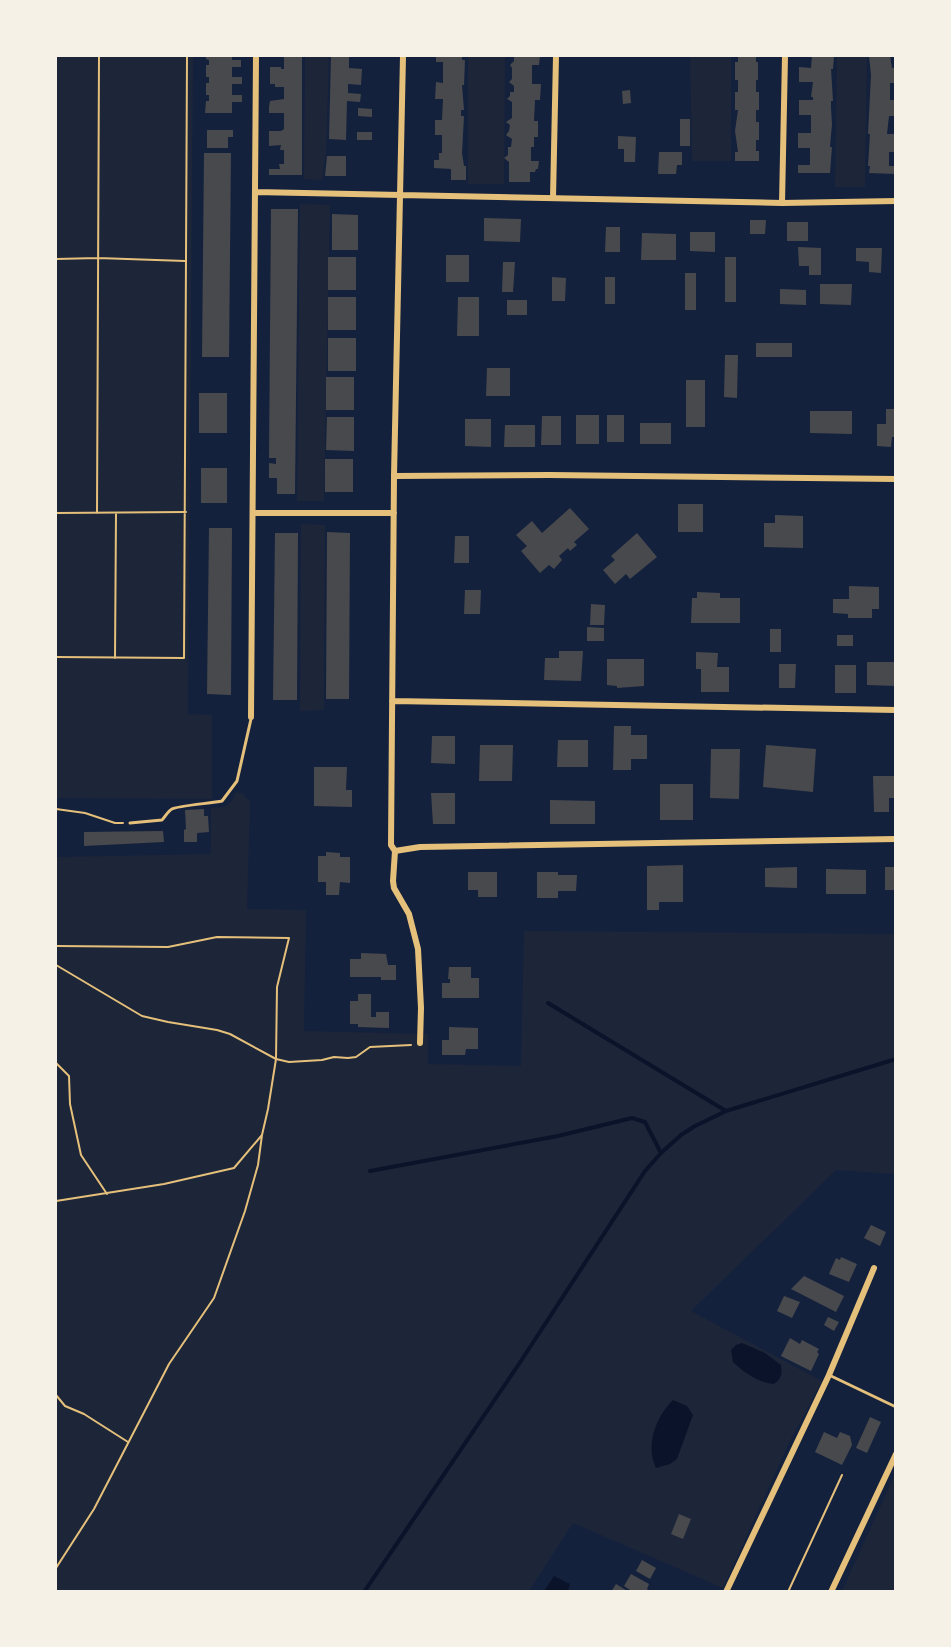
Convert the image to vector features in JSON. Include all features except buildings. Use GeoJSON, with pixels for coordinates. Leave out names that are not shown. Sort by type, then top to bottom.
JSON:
{"type":"FeatureCollection","features":[{"type":"Feature","properties":{"kind":"street"},"geometry":{"type":"LineString","coordinates":[[251,717],[256,56]]}},
{"type":"Feature","properties":{"kind":"street"},"geometry":{"type":"LineString","coordinates":[[403,56],[394,476],[391,845],[395,851],[394,888],[409,914],[418,949],[420,1043]]}},
{"type":"Feature","properties":{"kind":"street"},"geometry":{"type":"LineString","coordinates":[[554,198],[556,56]]}},
{"type":"Feature","properties":{"kind":"street"},"geometry":{"type":"LineString","coordinates":[[782,203],[785,56]]}},
{"type":"Feature","properties":{"kind":"street"},"geometry":{"type":"LineString","coordinates":[[255,192],[782,203],[896,201]]}},
{"type":"Feature","properties":{"kind":"street"},"geometry":{"type":"LineString","coordinates":[[394,476],[561,475],[896,479]]}},
{"type":"Feature","properties":{"kind":"street"},"geometry":{"type":"LineString","coordinates":[[253,513],[394,513]]}},
{"type":"Feature","properties":{"kind":"street"},"geometry":{"type":"LineString","coordinates":[[392,701],[896,710]]}},
{"type":"Feature","properties":{"kind":"street"},"geometry":{"type":"LineString","coordinates":[[395,851],[420,847],[896,839]]}},
{"type":"Feature","properties":{"kind":"street"},"geometry":{"type":"LineString","coordinates":[[726,1592],[829,1374],[874,1268]]}},
{"type":"Feature","properties":{"kind":"street"},"geometry":{"type":"LineString","coordinates":[[831,1592],[896,1454]]}},
{"type":"Feature","properties":{"kind":"lane"},"geometry":{"type":"LineString","coordinates":[[130,823],[162,820],[171,809],[222,801],[237,781],[251,717]]}},
{"type":"Feature","properties":{"kind":"lane"},"geometry":{"type":"LineString","coordinates":[[829,1374],[896,1407]]}},
{"type":"Feature","properties":{"kind":"path"},"geometry":{"type":"LineString","coordinates":[[97,513],[99,56]]}},
{"type":"Feature","properties":{"kind":"path"},"geometry":{"type":"LineString","coordinates":[[56,657],[184,658],[188,56]]}},
{"type":"Feature","properties":{"kind":"path"},"geometry":{"type":"LineString","coordinates":[[56,259],[185,261]]}},
{"type":"Feature","properties":{"kind":"path"},"geometry":{"type":"LineString","coordinates":[[56,513],[186,512]]}},
{"type":"Feature","properties":{"kind":"path"},"geometry":{"type":"LineString","coordinates":[[115,658],[116,513]]}},
{"type":"Feature","properties":{"kind":"path"},"geometry":{"type":"LineString","coordinates":[[56,809],[85,813],[115,823],[130,823]]}},
{"type":"Feature","properties":{"kind":"path"},"geometry":{"type":"LineString","coordinates":[[56,946],[168,947],[217,937],[290,938],[278,987],[276,1059],[258,1165],[214,1298],[169,1364],[94,1509],[56,1568]]}},
{"type":"Feature","properties":{"kind":"path"},"geometry":{"type":"LineString","coordinates":[[56,965],[142,1016],[230,1034],[276,1059],[289,1062],[356,1057],[370,1047],[420,1043]]}},
{"type":"Feature","properties":{"kind":"path"},"geometry":{"type":"LineString","coordinates":[[56,1063],[69,1076],[70,1104],[81,1155],[107,1194]]}},
{"type":"Feature","properties":{"kind":"path"},"geometry":{"type":"LineString","coordinates":[[56,1201],[107,1194],[234,1168],[262,1135]]}},
{"type":"Feature","properties":{"kind":"path"},"geometry":{"type":"LineString","coordinates":[[56,1395],[65,1406],[84,1414],[128,1442]]}},
{"type":"Feature","properties":{"kind":"path"},"geometry":{"type":"LineString","coordinates":[[788,1592],[842,1475]]}},
{"type":"Feature","properties":{"kind":"shaded area"},"geometry":{"type":"Polygon","coordinates":[[[56,56],[193,56],[188,714],[212,715],[212,799],[56,798],[56,56]]]}},
{"type":"Feature","properties":{"kind":"shaded area"},"geometry":{"type":"Polygon","coordinates":[[[305,56],[329,56],[326,153],[322,180],[304,179],[305,56]]]}},
{"type":"Feature","properties":{"kind":"shaded area"},"geometry":{"type":"Polygon","coordinates":[[[468,56],[505,56],[504,184],[468,184],[468,56]]]}},
{"type":"Feature","properties":{"kind":"shaded area"},"geometry":{"type":"Polygon","coordinates":[[[690,56],[731,56],[731,161],[692,161],[690,56]]]}},
{"type":"Feature","properties":{"kind":"shaded area"},"geometry":{"type":"Polygon","coordinates":[[[837,56],[867,56],[865,187],[835,187],[837,56]]]}},
{"type":"Feature","properties":{"kind":"shaded area"},"geometry":{"type":"Polygon","coordinates":[[[300,204],[330,205],[324,501],[297,501],[300,204]]]}},
{"type":"Feature","properties":{"kind":"shaded area"},"geometry":{"type":"Polygon","coordinates":[[[301,524],[325,525],[324,710],[300,711],[301,524]]]}},
{"type":"Feature","properties":{"kind":"shaded area"},"geometry":{"type":"Polygon","coordinates":[[[236,792],[243,794],[250,802],[247,909],[306,910],[304,1031],[428,1034],[428,1064],[521,1066],[524,931],[895,934],[895,1174],[836,1170],[691,1311],[822,1381],[788,1445],[723,1588],[573,1523],[529,1591],[56,1591],[56,857],[211,854],[211,808],[227,805],[236,792]]]}},
{"type":"Feature","properties":{"kind":"shaded area"},"geometry":{"type":"Polygon","coordinates":[[[742,1343],[765,1353],[781,1365],[781,1376],[777,1382],[774,1384],[757,1379],[733,1362],[731,1350],[742,1343]]]}},
{"type":"Feature","properties":{"kind":"shaded area"},"geometry":{"type":"Polygon","coordinates":[[[673,1400],[687,1406],[693,1415],[677,1459],[670,1464],[656,1468],[652,1450],[654,1432],[662,1414],[673,1400]]]}},
{"type":"Feature","properties":{"kind":"shaded area"},"geometry":{"type":"Polygon","coordinates":[[[895,1474],[895,1591],[842,1591],[895,1474]]]}},
{"type":"Feature","properties":{"kind":"shaded area"},"geometry":{"type":"Polygon","coordinates":[[[554,1576],[570,1584],[568,1591],[544,1591],[554,1576]]]}},
{"type":"Feature","properties":{"kind":"waterway"},"geometry":{"type":"LineString","coordinates":[[548,1003],[726,1111]]}},
{"type":"Feature","properties":{"kind":"waterway"},"geometry":{"type":"LineString","coordinates":[[364,1592],[519,1364],[645,1171],[661,1153],[681,1135],[726,1111],[896,1059]]}},
{"type":"Feature","properties":{"kind":"waterway"},"geometry":{"type":"LineString","coordinates":[[370,1171],[558,1136],[632,1118],[645,1122],[661,1153]]}}]}
